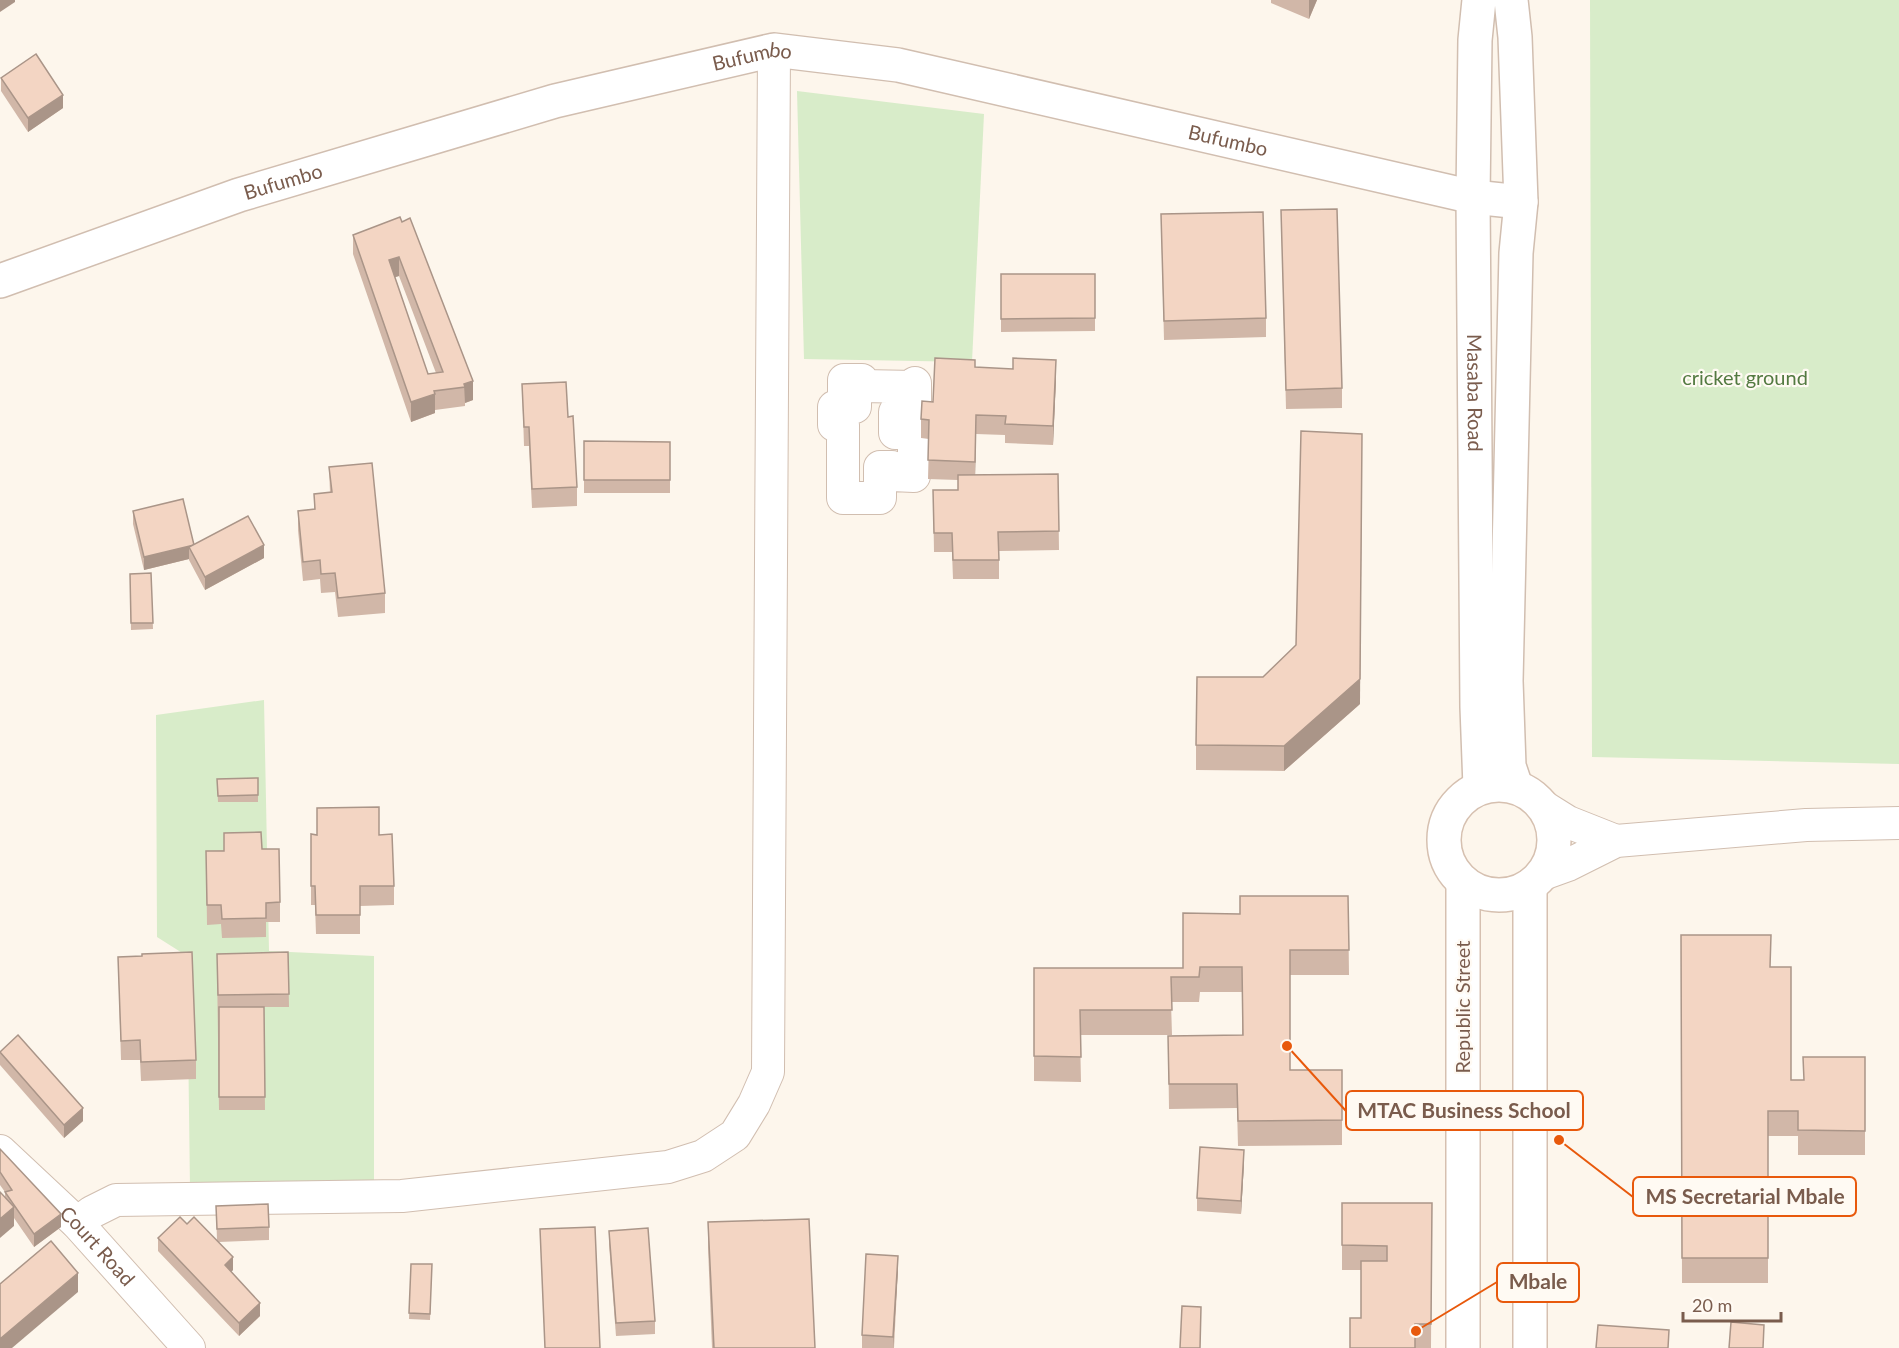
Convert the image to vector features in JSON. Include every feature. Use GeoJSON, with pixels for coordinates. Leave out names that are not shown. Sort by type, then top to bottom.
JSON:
{"type":"FeatureCollection","features":[{"type":"Feature","properties":{"kind":"street","name":"Masaba Road"},"geometry":{"type":"LineString","coordinates":[[1479,0],[1475,40],[1473,197],[1477,695],[1480,787]]}},
{"type":"Feature","properties":{"kind":"street"},"geometry":{"type":"LineString","coordinates":[[1511,0],[1515,37],[1521,202],[1516,253],[1506,681],[1509,766],[1516,787]]}},
{"type":"Feature","properties":{"kind":"street","name":"Bufumbo"},"geometry":{"type":"LineString","coordinates":[[0,281],[238,195],[555,101],[774,50],[898,65],[1473,197],[1521,202]]}},
{"type":"Feature","properties":{"kind":"street"},"geometry":{"type":"LineString","coordinates":[[77,1222],[116,1200],[402,1196],[668,1167],[703,1155],[735,1135],[754,1104],[768,1072],[774,50]]}},
{"type":"Feature","properties":{"kind":"street"},"geometry":{"type":"LineString","coordinates":[[915,383],[915,387],[905,386],[862,386],[862,381],[844,380],[844,400],[855,400],[855,407],[834,407],[834,425],[843,425],[843,498],[880,498],[880,467],[892,467],[892,475],[914,476],[914,434],[895,433],[895,412],[915,413],[915,393],[915,383]]}},
{"type":"Feature","properties":{"kind":"street"},"geometry":{"type":"LineString","coordinates":[[1616,841],[1568,822],[1544,807],[1532,795],[1516,787],[1497,784],[1480,787],[1456,804],[1443,830],[1446,859],[1463,882],[1484,894],[1508,895],[1616,841],[1806,825],[1899,823]]}},
{"type":"Feature","properties":{"kind":"street"},"geometry":{"type":"LineString","coordinates":[[1530,1348],[1537,880],[1553,853],[1553,829],[1544,807]]}},
{"type":"Feature","properties":{"kind":"street","name":"Republic Street"},"geometry":{"type":"LineString","coordinates":[[1463,882],[1463,1348]]}},
{"type":"Feature","properties":{"kind":"street","name":"Court Road"},"geometry":{"type":"LineString","coordinates":[[0,1150],[77,1222],[189,1348]]}},
{"type":"Feature","properties":{"kind":"green space","name":"cricket ground"},"geometry":{"type":"Polygon","coordinates":[[[1590,0],[1899,0],[1899,764],[1592,757],[1590,0]]]}},
{"type":"Feature","properties":{"kind":"green space"},"geometry":{"type":"Polygon","coordinates":[[[797,91],[984,114],[972,362],[804,359],[797,91]]]}},
{"type":"Feature","properties":{"kind":"green space"},"geometry":{"type":"Polygon","coordinates":[[[264,700],[269,951],[374,956],[374,1191],[190,1188],[187,956],[157,937],[156,715],[264,700]]]}},
{"type":"Feature","properties":{"kind":"building"},"geometry":{"type":"Polygon","coordinates":[[[36,54],[63,95],[28,118],[1,78],[36,54]]]}},
{"type":"Feature","properties":{"kind":"building"},"geometry":{"type":"Polygon","coordinates":[[[1337,209],[1342,388],[1286,390],[1281,210],[1337,209]]]}},
{"type":"Feature","properties":{"kind":"building"},"geometry":{"type":"Polygon","coordinates":[[[1263,212],[1266,318],[1164,321],[1161,214],[1263,212]]]}},
{"type":"Feature","properties":{"kind":"building"},"geometry":{"type":"Polygon","coordinates":[[[400,217],[402,222],[410,218],[473,381],[464,384],[465,387],[434,391],[435,394],[411,402],[353,235],[400,217]],[[399,257],[389,260],[428,374],[443,372],[399,257]]]}},
{"type":"Feature","properties":{"kind":"building"},"geometry":{"type":"Polygon","coordinates":[[[1001,274],[1095,274],[1095,318],[1001,319],[1001,274]]]}},
{"type":"Feature","properties":{"kind":"building"},"geometry":{"type":"Polygon","coordinates":[[[935,358],[975,360],[975,367],[1013,369],[1013,358],[1056,360],[1053,426],[1005,424],[1006,416],[976,415],[975,462],[928,460],[929,420],[921,419],[922,401],[933,402],[935,358]]]}},
{"type":"Feature","properties":{"kind":"building"},"geometry":{"type":"Polygon","coordinates":[[[566,382],[568,417],[573,416],[577,487],[532,489],[529,427],[524,427],[522,384],[566,382]]]}},
{"type":"Feature","properties":{"kind":"building"},"geometry":{"type":"Polygon","coordinates":[[[1301,431],[1362,434],[1360,679],[1284,746],[1196,745],[1197,677],[1263,677],[1296,645],[1301,431]]]}},
{"type":"Feature","properties":{"kind":"building"},"geometry":{"type":"Polygon","coordinates":[[[584,441],[670,442],[670,480],[584,480],[584,441]]]}},
{"type":"Feature","properties":{"kind":"building"},"geometry":{"type":"Polygon","coordinates":[[[372,463],[385,593],[338,598],[335,573],[321,574],[320,560],[303,562],[298,511],[315,509],[314,494],[332,492],[329,467],[372,463]]]}},
{"type":"Feature","properties":{"kind":"building"},"geometry":{"type":"Polygon","coordinates":[[[1058,474],[1059,531],[998,532],[999,560],[953,560],[952,533],[934,533],[933,490],[958,490],[958,475],[1058,474]]]}},
{"type":"Feature","properties":{"kind":"building"},"geometry":{"type":"Polygon","coordinates":[[[183,499],[194,545],[144,557],[133,511],[183,499]]]}},
{"type":"Feature","properties":{"kind":"building"},"geometry":{"type":"Polygon","coordinates":[[[248,516],[264,545],[205,577],[189,547],[248,516]]]}},
{"type":"Feature","properties":{"kind":"building"},"geometry":{"type":"Polygon","coordinates":[[[151,573],[153,623],[131,623],[130,574],[151,573]]]}},
{"type":"Feature","properties":{"kind":"building"},"geometry":{"type":"Polygon","coordinates":[[[258,778],[258,795],[218,796],[217,779],[258,778]]]}},
{"type":"Feature","properties":{"kind":"building"},"geometry":{"type":"Polygon","coordinates":[[[379,807],[379,835],[392,834],[394,886],[360,886],[360,915],[316,915],[315,886],[311,886],[311,834],[317,835],[317,808],[379,807]]]}},
{"type":"Feature","properties":{"kind":"building"},"geometry":{"type":"Polygon","coordinates":[[[261,832],[262,849],[279,849],[280,902],[266,903],[266,918],[222,919],[221,905],[207,905],[206,851],[224,851],[224,833],[261,832]]]}},
{"type":"Feature","properties":{"kind":"building"},"geometry":{"type":"Polygon","coordinates":[[[1240,896],[1348,896],[1349,950],[1290,950],[1290,1070],[1342,1070],[1342,1120],[1238,1121],[1237,1084],[1169,1084],[1168,1036],[1243,1035],[1242,967],[1200,967],[1199,977],[1171,977],[1172,1010],[1080,1010],[1081,1057],[1034,1056],[1034,968],[1183,968],[1183,913],[1240,914],[1240,896]]]}},
{"type":"Feature","properties":{"kind":"building"},"geometry":{"type":"Polygon","coordinates":[[[1681,935],[1771,935],[1770,967],[1791,967],[1791,1080],[1804,1080],[1803,1057],[1865,1057],[1865,1131],[1798,1130],[1798,1111],[1768,1111],[1768,1258],[1682,1258],[1681,935]]]}},
{"type":"Feature","properties":{"kind":"building"},"geometry":{"type":"Polygon","coordinates":[[[192,952],[196,1060],[141,1062],[140,1040],[121,1041],[118,957],[192,952]]]}},
{"type":"Feature","properties":{"kind":"building"},"geometry":{"type":"Polygon","coordinates":[[[288,952],[289,994],[218,995],[217,954],[288,952]]]}},
{"type":"Feature","properties":{"kind":"building"},"geometry":{"type":"Polygon","coordinates":[[[219,1007],[264,1007],[265,1097],[219,1097],[219,1007]]]}},
{"type":"Feature","properties":{"kind":"building"},"geometry":{"type":"Polygon","coordinates":[[[18,1035],[83,1108],[64,1125],[0,1052],[18,1035]]]}},
{"type":"Feature","properties":{"kind":"building"},"geometry":{"type":"Polygon","coordinates":[[[1200,1147],[1244,1150],[1241,1201],[1197,1198],[1200,1147]]]}},
{"type":"Feature","properties":{"kind":"building"},"geometry":{"type":"Polygon","coordinates":[[[0,1149],[61,1214],[34,1234],[5,1192],[12,1190],[0,1172],[0,1149]]]}},
{"type":"Feature","properties":{"kind":"building"},"geometry":{"type":"Polygon","coordinates":[[[0,1192],[14,1207],[0,1219],[0,1192]]]}},
{"type":"Feature","properties":{"kind":"building"},"geometry":{"type":"Polygon","coordinates":[[[1342,1203],[1432,1203],[1431,1324],[1415,1324],[1415,1348],[1350,1348],[1350,1318],[1361,1318],[1361,1261],[1387,1261],[1387,1246],[1342,1245],[1342,1203]]]}},
{"type":"Feature","properties":{"kind":"building"},"geometry":{"type":"Polygon","coordinates":[[[268,1204],[269,1227],[217,1229],[216,1206],[268,1204]]]}},
{"type":"Feature","properties":{"kind":"building"},"geometry":{"type":"Polygon","coordinates":[[[180,1217],[187,1224],[194,1217],[233,1257],[225,1265],[260,1303],[239,1323],[158,1238],[180,1217]]]}},
{"type":"Feature","properties":{"kind":"building"},"geometry":{"type":"Polygon","coordinates":[[[809,1219],[815,1348],[714,1348],[708,1222],[809,1219]]]}},
{"type":"Feature","properties":{"kind":"building"},"geometry":{"type":"Polygon","coordinates":[[[595,1227],[600,1348],[545,1348],[540,1229],[595,1227]]]}},
{"type":"Feature","properties":{"kind":"building"},"geometry":{"type":"Polygon","coordinates":[[[648,1228],[655,1321],[616,1323],[609,1231],[648,1228]]]}},
{"type":"Feature","properties":{"kind":"building"},"geometry":{"type":"Polygon","coordinates":[[[51,1241],[78,1273],[0,1339],[0,1284],[51,1241]]]}},
{"type":"Feature","properties":{"kind":"building"},"geometry":{"type":"Polygon","coordinates":[[[866,1254],[898,1256],[893,1337],[862,1335],[866,1254]]]}},
{"type":"Feature","properties":{"kind":"building"},"geometry":{"type":"Polygon","coordinates":[[[411,1264],[432,1264],[430,1314],[409,1313],[411,1264]]]}},
{"type":"Feature","properties":{"kind":"building"},"geometry":{"type":"Polygon","coordinates":[[[1182,1306],[1201,1307],[1200,1348],[1180,1348],[1182,1306]]]}},
{"type":"Feature","properties":{"kind":"building"},"geometry":{"type":"Polygon","coordinates":[[[1731,1322],[1764,1325],[1763,1348],[1729,1348],[1731,1322]]]}},
{"type":"Feature","properties":{"kind":"building"},"geometry":{"type":"Polygon","coordinates":[[[1598,1325],[1669,1330],[1668,1348],[1596,1348],[1598,1325]]]}},
{"type":"Feature","properties":{"kind":"place","name":"MTAC Business School"},"geometry":{"type":"Point","coordinates":[1287,1046]}},
{"type":"Feature","properties":{"kind":"place","name":"MS Secretarial Mbale"},"geometry":{"type":"Point","coordinates":[1559,1140]}},
{"type":"Feature","properties":{"kind":"place","name":"Mbale"},"geometry":{"type":"Point","coordinates":[1416,1331]}}]}
